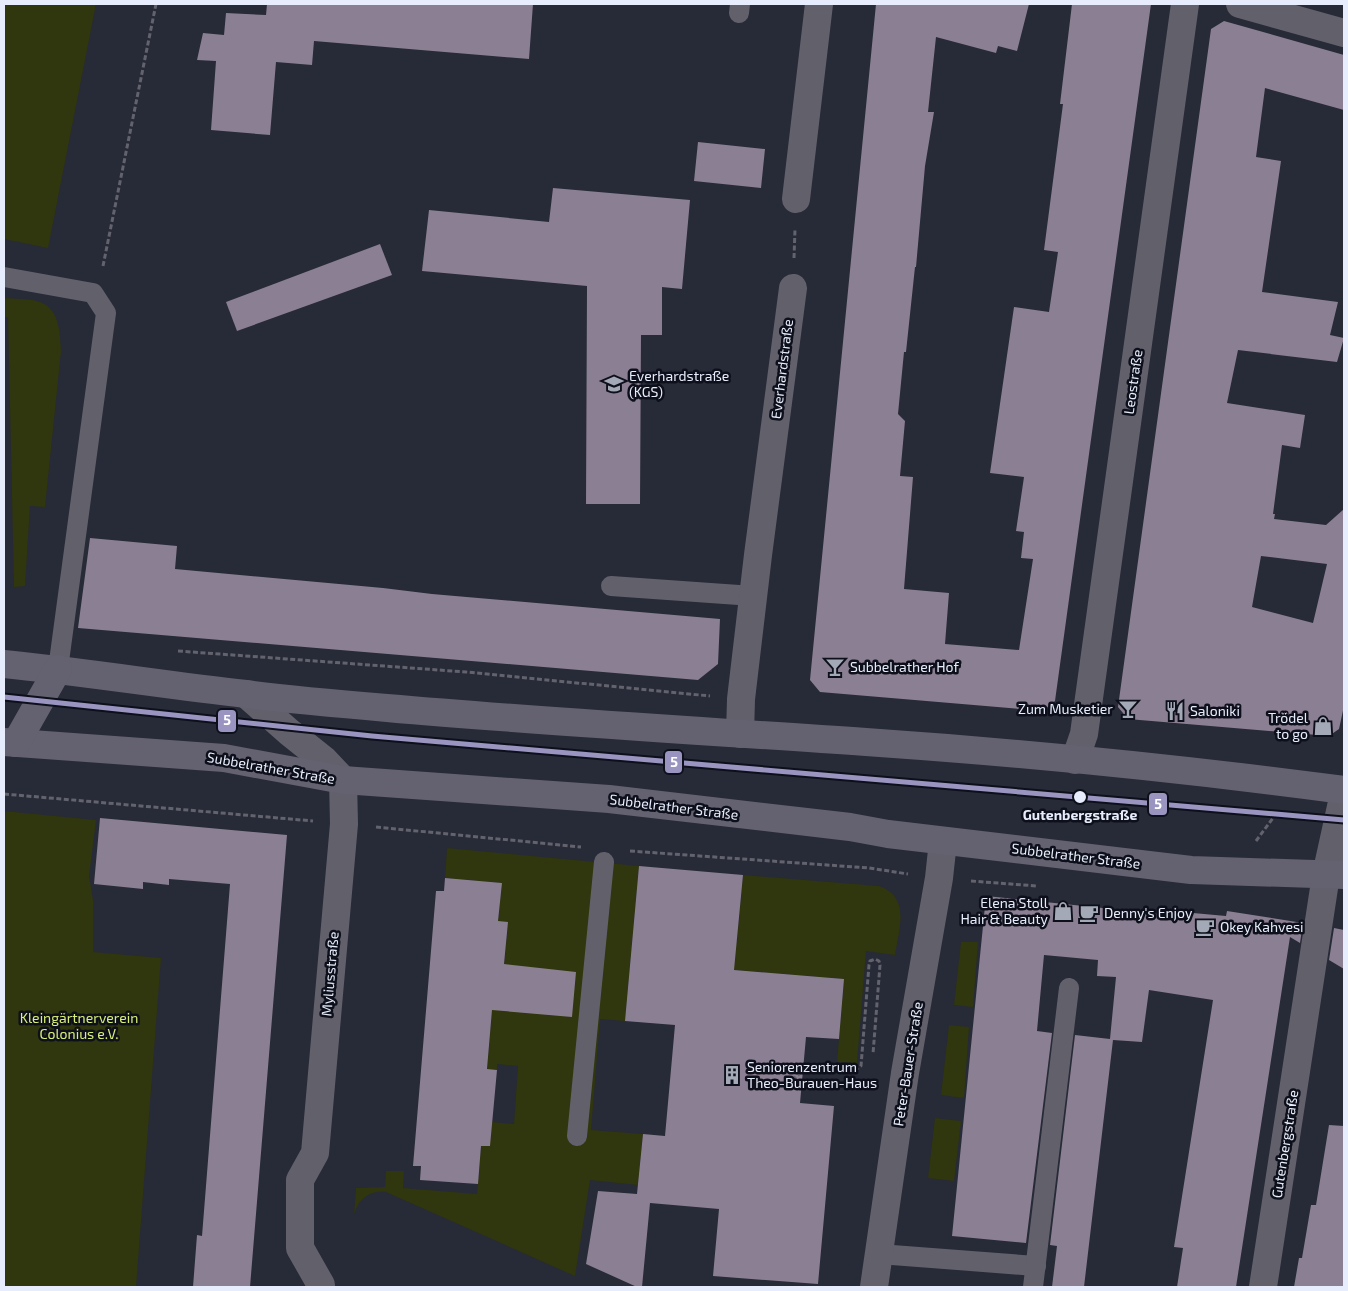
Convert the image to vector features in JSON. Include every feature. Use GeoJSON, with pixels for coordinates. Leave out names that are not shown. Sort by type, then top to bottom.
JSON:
{"type":"FeatureCollection","features":[{"type":"Feature","properties":{"kind":"main road"},"geometry":{"type":"LineString","coordinates":[[4,664],[246,694],[387,708],[868,742],[1075,760],[1262,779],[1344,792]]}},
{"type":"Feature","properties":{"kind":"main road"},"geometry":{"type":"LineString","coordinates":[[10,742],[58,670]]}},
{"type":"Feature","properties":{"kind":"main road","name":"Subbelrather Straße"},"geometry":{"type":"LineString","coordinates":[[10,742],[224,758],[343,780],[609,799],[1191,870],[1335,875]]}},
{"type":"Feature","properties":{"kind":"street"},"geometry":{"type":"LineString","coordinates":[[796,198],[819,4]]}},
{"type":"Feature","properties":{"kind":"street","name":"Leostraße"},"geometry":{"type":"LineString","coordinates":[[1075,760],[1084,734],[1185,4]]}},
{"type":"Feature","properties":{"kind":"street"},"geometry":{"type":"LineString","coordinates":[[1240,4],[1344,33]]}},
{"type":"Feature","properties":{"kind":"street","name":"Everhardstraße"},"geometry":{"type":"LineString","coordinates":[[740,734],[741,699],[753,596],[793,288]]}},
{"type":"Feature","properties":{"kind":"street"},"geometry":{"type":"LineString","coordinates":[[246,694],[324,760],[343,780]]}},
{"type":"Feature","properties":{"kind":"street","name":"Myliusstraße"},"geometry":{"type":"LineString","coordinates":[[321,1287],[300,1248],[300,1180],[315,1153],[344,824],[343,780]]}},
{"type":"Feature","properties":{"kind":"street","name":"Gutenbergstraße"},"geometry":{"type":"LineString","coordinates":[[1263,1287],[1335,875],[1344,792]]}},
{"type":"Feature","properties":{"kind":"street","name":"Peter-Bauer-Straße"},"geometry":{"type":"LineString","coordinates":[[874,1287],[905,1073],[939,878],[943,841]]}},
{"type":"Feature","properties":{"kind":"lane"},"geometry":{"type":"LineString","coordinates":[[4,277],[93,293],[106,313],[58,670]]}},
{"type":"Feature","properties":{"kind":"lane"},"geometry":{"type":"LineString","coordinates":[[611,586],[753,596]]}},
{"type":"Feature","properties":{"kind":"lane"},"geometry":{"type":"LineString","coordinates":[[577,1136],[604,862]]}},
{"type":"Feature","properties":{"kind":"lane"},"geometry":{"type":"LineString","coordinates":[[1033,1287],[1069,988]]}},
{"type":"Feature","properties":{"kind":"lane"},"geometry":{"type":"LineString","coordinates":[[879,1254],[1036,1266]]}},
{"type":"Feature","properties":{"kind":"path"},"geometry":{"type":"LineString","coordinates":[[93,293],[101,273],[156,4]]}},
{"type":"Feature","properties":{"kind":"path"},"geometry":{"type":"LineString","coordinates":[[793,288],[796,198]]}},
{"type":"Feature","properties":{"kind":"path"},"geometry":{"type":"LineString","coordinates":[[171,650],[360,664]]}},
{"type":"Feature","properties":{"kind":"path"},"geometry":{"type":"LineString","coordinates":[[4,794],[344,824]]}},
{"type":"Feature","properties":{"kind":"path"},"geometry":{"type":"LineString","coordinates":[[1277,874],[1280,848],[1253,845],[1279,808]]}},
{"type":"Feature","properties":{"kind":"path"},"geometry":{"type":"LineString","coordinates":[[383,828],[585,847]]}},
{"type":"Feature","properties":{"kind":"path"},"geometry":{"type":"LineString","coordinates":[[624,850],[869,868],[939,878],[1038,886]]}},
{"type":"Feature","properties":{"kind":"path"},"geometry":{"type":"LineString","coordinates":[[875,1087],[792,1080],[810,1066],[857,1068],[861,1066],[869,965],[870,961],[875,959],[879,961],[880,966],[872,1067],[876,1071],[905,1073]]}},
{"type":"Feature","properties":{"kind":"green space"},"geometry":{"type":"Polygon","coordinates":[[[4,4],[96,4],[48,248],[4,239],[4,4]]]}},
{"type":"Feature","properties":{"kind":"green space"},"geometry":{"type":"Polygon","coordinates":[[[4,298],[31,300],[47,305],[52,310],[58,323],[61,351],[45,507],[30,506],[25,586],[14,587],[8,317],[4,317],[4,298]]]}},
{"type":"Feature","properties":{"kind":"green space","name":"Kleingärtnerverein Colonius e.V."},"geometry":{"type":"Polygon","coordinates":[[[4,811],[96,820],[89,876],[93,900],[93,952],[161,958],[136,1287],[4,1287],[4,811]]]}},
{"type":"Feature","properties":{"kind":"green space"},"geometry":{"type":"Polygon","coordinates":[[[447,848],[639,866],[625,1021],[600,1019],[591,1130],[643,1134],[638,1185],[590,1180],[575,1276],[386,1192],[375,1192],[366,1196],[356,1208],[354,1214],[356,1188],[385,1187],[386,1171],[404,1171],[403,1188],[477,1194],[481,1146],[492,1122],[514,1124],[518,1066],[497,1064],[497,1070],[487,1069],[493,998],[501,998],[508,923],[498,921],[502,883],[445,878],[447,848]]]}},
{"type":"Feature","properties":{"kind":"green space"},"geometry":{"type":"Polygon","coordinates":[[[743,875],[879,886],[889,891],[896,898],[899,906],[900,925],[895,955],[866,951],[857,1063],[837,1062],[844,979],[711,968],[737,941],[743,875]]]}},
{"type":"Feature","properties":{"kind":"green space"},"geometry":{"type":"Polygon","coordinates":[[[961,942],[978,942],[973,1007],[954,1005],[961,942]]]}},
{"type":"Feature","properties":{"kind":"green space"},"geometry":{"type":"Polygon","coordinates":[[[949,1025],[969,1027],[964,1098],[941,1095],[949,1025]]]}},
{"type":"Feature","properties":{"kind":"green space"},"geometry":{"type":"Polygon","coordinates":[[[935,1118],[961,1121],[954,1181],[928,1178],[935,1118]]]}},
{"type":"Feature","properties":{"kind":"building"},"geometry":{"type":"Polygon","coordinates":[[[267,4],[533,4],[529,59],[314,41],[312,65],[276,62],[270,135],[211,130],[216,61],[197,60],[203,33],[224,35],[226,13],[266,15],[267,4]]]}},
{"type":"Feature","properties":{"kind":"building"},"geometry":{"type":"Polygon","coordinates":[[[876,4],[1029,4],[1017,51],[998,46],[996,53],[936,37],[928,112],[934,112],[925,166],[916,267],[906,352],[904,352],[898,414],[905,421],[900,476],[913,477],[904,589],[949,593],[945,644],[1019,650],[1033,559],[1021,558],[1024,532],[1016,531],[1024,477],[990,473],[1014,307],[1049,312],[1058,252],[1044,250],[1063,104],[1060,104],[1072,4],[1151,4],[1055,701],[1043,711],[820,692],[810,680],[876,4]]]}},
{"type":"Feature","properties":{"kind":"building"},"geometry":{"type":"Polygon","coordinates":[[[1224,21],[1344,55],[1344,110],[1265,88],[1256,157],[1281,161],[1262,292],[1338,302],[1330,335],[1344,338],[1337,362],[1238,350],[1227,403],[1305,415],[1300,448],[1282,445],[1273,514],[1275,514],[1274,519],[1326,525],[1344,509],[1344,706],[1339,729],[1329,736],[1128,719],[1118,707],[1211,29],[1224,21]],[[1261,556],[1252,607],[1313,623],[1327,564],[1261,556]]]}},
{"type":"Feature","properties":{"kind":"building"},"geometry":{"type":"Polygon","coordinates":[[[698,142],[765,149],[761,188],[694,181],[698,142]]]}},
{"type":"Feature","properties":{"kind":"building"},"geometry":{"type":"Polygon","coordinates":[[[553,188],[690,200],[682,289],[662,287],[662,335],[641,335],[640,504],[586,504],[587,286],[422,271],[429,210],[549,222],[553,188]]]}},
{"type":"Feature","properties":{"kind":"building"},"geometry":{"type":"Polygon","coordinates":[[[380,244],[392,275],[237,331],[226,302],[380,244]]]}},
{"type":"Feature","properties":{"kind":"building"},"geometry":{"type":"Polygon","coordinates":[[[90,538],[177,546],[175,569],[720,619],[718,664],[698,680],[78,628],[90,538]]]}},
{"type":"Feature","properties":{"kind":"building"},"geometry":{"type":"Polygon","coordinates":[[[100,818],[287,835],[250,1287],[193,1287],[197,1235],[202,1236],[230,884],[169,879],[169,885],[143,882],[143,889],[94,884],[100,818]]]}},
{"type":"Feature","properties":{"kind":"building","name":"Seniorenzentrum Theo-Burauen-Haus"},"geometry":{"type":"Polygon","coordinates":[[[639,866],[743,875],[734,970],[844,979],[839,1039],[806,1037],[800,1103],[834,1106],[818,1284],[713,1276],[719,1209],[650,1203],[642,1287],[637,1287],[586,1264],[598,1191],[637,1194],[643,1134],[665,1136],[675,1025],[625,1021],[639,866]]]}},
{"type":"Feature","properties":{"kind":"building"},"geometry":{"type":"Polygon","coordinates":[[[445,878],[502,883],[498,921],[508,922],[504,964],[576,972],[572,1017],[492,1010],[487,1069],[497,1070],[490,1146],[481,1146],[478,1184],[420,1180],[421,1166],[413,1166],[436,891],[444,891],[445,878]]]}},
{"type":"Feature","properties":{"kind":"building"},"geometry":{"type":"Polygon","coordinates":[[[986,896],[1170,915],[1171,911],[1226,916],[1227,911],[1303,923],[1300,943],[1290,937],[1236,1287],[1177,1287],[1183,1248],[1174,1247],[1213,1000],[1149,990],[1142,1042],[1113,1040],[1084,1287],[1052,1287],[1057,1246],[1050,1245],[1075,1035],[1110,1039],[1116,977],[1097,976],[1098,960],[1044,955],[1037,1031],[1052,1033],[1026,1243],[952,1236],[986,896]]]}},
{"type":"Feature","properties":{"kind":"building"},"geometry":{"type":"Polygon","coordinates":[[[1334,928],[1344,930],[1344,969],[1329,960],[1334,928]]]}},
{"type":"Feature","properties":{"kind":"building"},"geometry":{"type":"Polygon","coordinates":[[[1329,1125],[1344,1126],[1344,1287],[1294,1287],[1299,1258],[1302,1258],[1311,1205],[1316,1205],[1329,1125]]]}},
{"type":"Feature","properties":{"kind":"transit line","name":"5"},"geometry":{"type":"LineString","coordinates":[[4,697],[372,736],[1344,820]]}},
{"type":"Feature","properties":{"kind":"place","name":"Everhardstraße (KGS)"},"geometry":{"type":"Point","coordinates":[614,384]}},
{"type":"Feature","properties":{"kind":"place","name":"Subbelrather Hof"},"geometry":{"type":"Point","coordinates":[835,667]}},
{"type":"Feature","properties":{"kind":"place","name":"Zum Musketier"},"geometry":{"type":"Point","coordinates":[1128,709]}},
{"type":"Feature","properties":{"kind":"place","name":"Saloniki"},"geometry":{"type":"Point","coordinates":[1175,711]}},
{"type":"Feature","properties":{"kind":"place","name":"Trödel to go"},"geometry":{"type":"Point","coordinates":[1323,726]}},
{"type":"Feature","properties":{"kind":"place","name":"Gutenbergstraße"},"geometry":{"type":"Point","coordinates":[1080,797]}},
{"type":"Feature","properties":{"kind":"place","name":"Elena Stoll Hair & Beauty"},"geometry":{"type":"Point","coordinates":[1063,911]}},
{"type":"Feature","properties":{"kind":"place","name":"Denny's Enjoy"},"geometry":{"type":"Point","coordinates":[1089,913]}},
{"type":"Feature","properties":{"kind":"place","name":"Okey Kahvesi"},"geometry":{"type":"Point","coordinates":[1205,927]}},
{"type":"Feature","properties":{"kind":"place","name":"Seniorenzentrum Theo-Burauen-Haus"},"geometry":{"type":"Point","coordinates":[732,1075]}}]}
